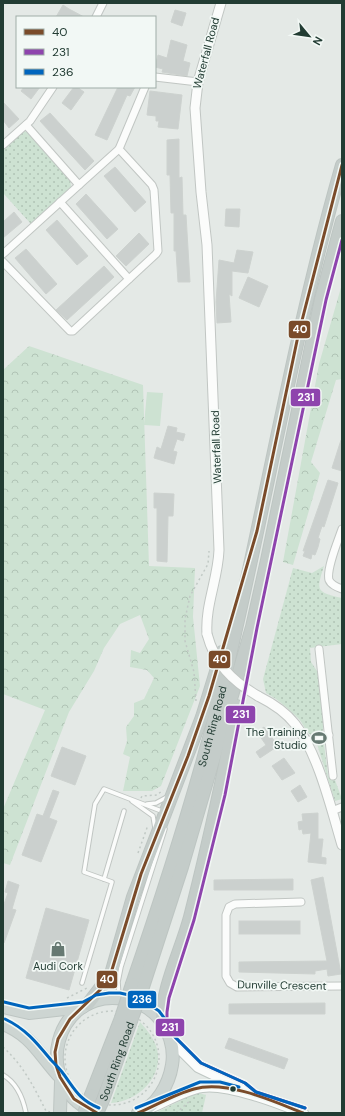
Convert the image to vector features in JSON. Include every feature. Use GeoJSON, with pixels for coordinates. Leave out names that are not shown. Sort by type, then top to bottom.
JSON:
{"type":"FeatureCollection","features":[{"type":"Feature","properties":{"kind":"highway","name":"South Ring Road"},"geometry":{"type":"LineString","coordinates":[[137,987],[205,751],[234,639],[302,320],[325,223],[342,165]]}},
{"type":"Feature","properties":{"kind":"highway","name":"South Ring Road"},"geometry":{"type":"LineString","coordinates":[[84,1113],[97,1098],[185,859],[252,627],[268,560],[321,299],[342,221]]}},
{"type":"Feature","properties":{"kind":"highway"},"geometry":{"type":"LineString","coordinates":[[86,1005],[111,974],[133,897],[202,717],[253,547]]}},
{"type":"Feature","properties":{"kind":"highway"},"geometry":{"type":"LineString","coordinates":[[162,1022],[164,997],[189,919],[220,794],[252,627]]}},
{"type":"Feature","properties":{"kind":"highway","name":"South Ring Road"},"geometry":{"type":"LineString","coordinates":[[97,1098],[98,1113]]}},
{"type":"Feature","properties":{"kind":"main road"},"geometry":{"type":"LineString","coordinates":[[3,1007],[29,1014],[86,1005],[98,1000],[119,998],[142,1005],[155,1014],[162,1022],[171,1040],[198,1067],[243,1088],[254,1096]]}},
{"type":"Feature","properties":{"kind":"main road"},"geometry":{"type":"LineString","coordinates":[[60,1113],[60,1078],[56,1056],[59,1036],[72,1016],[86,1005]]}},
{"type":"Feature","properties":{"kind":"main road"},"geometry":{"type":"LineString","coordinates":[[6,1026],[31,1041],[60,1078],[66,1090],[79,1104],[98,1113]]}},
{"type":"Feature","properties":{"kind":"main road"},"geometry":{"type":"LineString","coordinates":[[143,1111],[163,1090],[170,1074],[173,1057],[171,1040]]}},
{"type":"Feature","properties":{"kind":"main road"},"geometry":{"type":"LineString","coordinates":[[143,1111],[196,1089],[220,1087],[254,1096],[303,1113]]}},
{"type":"Feature","properties":{"kind":"street"},"geometry":{"type":"LineString","coordinates":[[96,16],[103,3]]}},
{"type":"Feature","properties":{"kind":"street","name":"Waterfall Road"},"geometry":{"type":"LineString","coordinates":[[220,3],[198,82],[195,108],[201,192],[207,245],[219,550],[218,569],[208,610],[207,634],[213,653],[222,668],[239,684],[276,706],[288,716],[307,741],[342,844]]}},
{"type":"Feature","properties":{"kind":"street"},"geometry":{"type":"LineString","coordinates":[[156,77],[198,82]]}},
{"type":"Feature","properties":{"kind":"street"},"geometry":{"type":"LineString","coordinates":[[5,140],[26,125],[52,88]]}},
{"type":"Feature","properties":{"kind":"street"},"geometry":{"type":"LineString","coordinates":[[3,254],[119,149],[145,88]]}},
{"type":"Feature","properties":{"kind":"street"},"geometry":{"type":"LineString","coordinates":[[26,125],[79,185]]}},
{"type":"Feature","properties":{"kind":"street"},"geometry":{"type":"LineString","coordinates":[[3,262],[70,331],[156,254],[158,251],[154,190],[152,185],[119,149]]}},
{"type":"Feature","properties":{"kind":"street"},"geometry":{"type":"LineString","coordinates":[[60,202],[129,279]]}},
{"type":"Feature","properties":{"kind":"street"},"geometry":{"type":"LineString","coordinates":[[342,529],[329,571],[329,580],[334,586],[342,589]]}},
{"type":"Feature","properties":{"kind":"street"},"geometry":{"type":"LineString","coordinates":[[319,648],[333,776]]}},
{"type":"Feature","properties":{"kind":"street"},"geometry":{"type":"LineString","coordinates":[[307,741],[329,735]]}},
{"type":"Feature","properties":{"kind":"street"},"geometry":{"type":"LineString","coordinates":[[332,811],[342,808]]}},
{"type":"Feature","properties":{"kind":"street","name":"Dunville Crescent"},"geometry":{"type":"LineString","coordinates":[[301,902],[235,904],[229,907],[226,915],[226,976],[230,983],[237,987],[342,986]]}},
{"type":"Feature","properties":{"kind":"lane"},"geometry":{"type":"LineString","coordinates":[[82,983],[112,882],[84,872],[95,804],[104,789],[129,800],[153,816],[156,835]]}},
{"type":"Feature","properties":{"kind":"lane"},"geometry":{"type":"LineString","coordinates":[[146,804],[164,800],[172,793]]}},
{"type":"Feature","properties":{"kind":"lane"},"geometry":{"type":"LineString","coordinates":[[119,998],[118,982],[121,967],[166,828],[165,812],[146,804],[129,800]]}},
{"type":"Feature","properties":{"kind":"lane"},"geometry":{"type":"LineString","coordinates":[[104,879],[124,811]]}},
{"type":"Feature","properties":{"kind":"lane"},"geometry":{"type":"LineString","coordinates":[[3,1075],[16,1087],[26,1113]]}},
{"type":"Feature","properties":{"kind":"path"},"geometry":{"type":"LineString","coordinates":[[175,1026],[186,1043]]}},
{"type":"Feature","properties":{"kind":"path"},"geometry":{"type":"LineString","coordinates":[[3,1047],[13,1056],[29,1077],[46,1111],[54,1113]]}},
{"type":"Feature","properties":{"kind":"path"},"geometry":{"type":"LineString","coordinates":[[152,1082],[156,1084]]}},
{"type":"Feature","properties":{"kind":"path"},"geometry":{"type":"LineString","coordinates":[[176,1113],[192,1099]]}},
{"type":"Feature","properties":{"kind":"green space"},"geometry":{"type":"Polygon","coordinates":[[[24,131],[27,132],[70,179],[71,187],[31,224],[3,193],[3,150],[24,131]]]}},
{"type":"Feature","properties":{"kind":"green space"},"geometry":{"type":"Polygon","coordinates":[[[342,284],[342,379],[336,380],[311,462],[320,473],[293,565],[283,562],[319,364],[342,284]]]}},
{"type":"Feature","properties":{"kind":"green space"},"geometry":{"type":"Polygon","coordinates":[[[29,346],[143,385],[149,566],[195,568],[193,617],[200,686],[161,786],[152,791],[123,791],[130,757],[123,754],[127,741],[126,727],[134,716],[134,703],[144,699],[154,678],[147,670],[130,667],[131,650],[140,653],[149,639],[140,615],[120,624],[104,648],[94,671],[69,712],[10,865],[3,863],[3,809],[45,710],[3,694],[3,370],[29,346]]]}},
{"type":"Feature","properties":{"kind":"green space"},"geometry":{"type":"Polygon","coordinates":[[[147,392],[163,393],[160,426],[144,425],[147,392]]]}},
{"type":"Feature","properties":{"kind":"green space"},"geometry":{"type":"Polygon","coordinates":[[[324,566],[319,586],[320,589],[327,594],[342,598],[342,644],[310,648],[311,662],[319,674],[324,724],[322,734],[313,736],[299,719],[280,702],[266,693],[263,679],[293,568],[312,573],[324,566]]]}},
{"type":"Feature","properties":{"kind":"green space"},"geometry":{"type":"Polygon","coordinates":[[[317,744],[324,744],[328,776],[335,780],[342,799],[335,801],[317,744]]]}},
{"type":"Feature","properties":{"kind":"green space"},"geometry":{"type":"Polygon","coordinates":[[[140,1022],[150,1034],[156,1045],[158,1059],[156,1069],[152,1078],[139,1093],[121,1102],[111,1103],[140,1022]]]}},
{"type":"Feature","properties":{"kind":"green space"},"geometry":{"type":"Polygon","coordinates":[[[199,1093],[206,1095],[202,1113],[155,1113],[188,1097],[199,1093]]]}},
{"type":"Feature","properties":{"kind":"building"},"geometry":{"type":"Polygon","coordinates":[[[63,5],[82,16],[57,16],[63,5]]]}},
{"type":"Feature","properties":{"kind":"building"},"geometry":{"type":"Polygon","coordinates":[[[175,10],[186,13],[182,26],[171,22],[175,10]]]}},
{"type":"Feature","properties":{"kind":"building"},"geometry":{"type":"Polygon","coordinates":[[[171,40],[187,45],[183,61],[190,63],[187,76],[162,72],[163,69],[156,67],[158,55],[167,58],[171,40]]]}},
{"type":"Feature","properties":{"kind":"building"},"geometry":{"type":"Polygon","coordinates":[[[23,88],[39,88],[31,99],[21,91],[23,88]]]}},
{"type":"Feature","properties":{"kind":"building"},"geometry":{"type":"Polygon","coordinates":[[[73,88],[78,88],[84,92],[71,110],[62,103],[73,88]]]}},
{"type":"Feature","properties":{"kind":"building"},"geometry":{"type":"Polygon","coordinates":[[[118,88],[134,88],[130,96],[127,95],[107,140],[95,135],[118,88]]]}},
{"type":"Feature","properties":{"kind":"building"},"geometry":{"type":"Polygon","coordinates":[[[150,91],[182,95],[178,129],[158,127],[159,121],[156,121],[156,116],[147,115],[150,91]]]}},
{"type":"Feature","properties":{"kind":"building"},"geometry":{"type":"Polygon","coordinates":[[[3,102],[19,119],[9,128],[3,120],[3,102]]]}},
{"type":"Feature","properties":{"kind":"building"},"geometry":{"type":"Polygon","coordinates":[[[50,113],[94,161],[85,170],[40,121],[50,113]]]}},
{"type":"Feature","properties":{"kind":"building"},"geometry":{"type":"Polygon","coordinates":[[[179,139],[179,178],[182,177],[183,215],[186,215],[190,282],[178,282],[176,251],[174,251],[174,213],[171,213],[170,175],[167,175],[167,140],[179,139]]]}},
{"type":"Feature","properties":{"kind":"building"},"geometry":{"type":"Polygon","coordinates":[[[115,167],[146,202],[135,212],[104,176],[115,167]]]}},
{"type":"Feature","properties":{"kind":"building"},"geometry":{"type":"Polygon","coordinates":[[[86,194],[118,229],[107,239],[76,204],[86,194]]]}},
{"type":"Feature","properties":{"kind":"building"},"geometry":{"type":"Polygon","coordinates":[[[226,209],[240,209],[239,227],[225,226],[226,209]]]}},
{"type":"Feature","properties":{"kind":"building"},"geometry":{"type":"Polygon","coordinates":[[[14,212],[22,222],[3,238],[3,222],[14,212]]]}},
{"type":"Feature","properties":{"kind":"building"},"geometry":{"type":"Polygon","coordinates":[[[57,220],[88,256],[77,265],[46,230],[57,220]]]}},
{"type":"Feature","properties":{"kind":"building"},"geometry":{"type":"Polygon","coordinates":[[[139,233],[149,244],[126,266],[116,256],[139,233]]]}},
{"type":"Feature","properties":{"kind":"building"},"geometry":{"type":"Polygon","coordinates":[[[26,249],[57,284],[46,294],[15,258],[26,249]]]}},
{"type":"Feature","properties":{"kind":"building"},"geometry":{"type":"Polygon","coordinates":[[[237,250],[253,252],[248,273],[232,271],[232,296],[229,294],[231,322],[217,323],[216,302],[219,260],[234,263],[237,250]]]}},
{"type":"Feature","properties":{"kind":"building"},"geometry":{"type":"Polygon","coordinates":[[[104,266],[114,277],[67,320],[56,310],[104,266]]]}},
{"type":"Feature","properties":{"kind":"building"},"geometry":{"type":"Polygon","coordinates":[[[248,277],[268,286],[259,307],[239,298],[248,277]]]}},
{"type":"Feature","properties":{"kind":"building"},"geometry":{"type":"Polygon","coordinates":[[[168,426],[177,428],[176,432],[185,434],[183,441],[177,439],[173,451],[177,452],[174,464],[154,458],[157,447],[161,449],[168,426]]]}},
{"type":"Feature","properties":{"kind":"building"},"geometry":{"type":"Polygon","coordinates":[[[342,440],[342,471],[332,468],[342,440]]]}},
{"type":"Feature","properties":{"kind":"building"},"geometry":{"type":"Polygon","coordinates":[[[328,480],[338,483],[324,527],[322,526],[318,538],[320,539],[318,547],[315,555],[312,554],[311,559],[303,556],[305,551],[303,551],[328,480]]]}},
{"type":"Feature","properties":{"kind":"building"},"geometry":{"type":"Polygon","coordinates":[[[154,493],[174,494],[173,516],[168,516],[167,562],[157,561],[157,508],[154,508],[154,493]]]}},
{"type":"Feature","properties":{"kind":"building"},"geometry":{"type":"Polygon","coordinates":[[[264,727],[278,746],[260,758],[256,752],[266,745],[257,732],[264,727]]]}},
{"type":"Feature","properties":{"kind":"building"},"geometry":{"type":"Polygon","coordinates":[[[62,747],[86,756],[75,785],[51,776],[62,747]]]}},
{"type":"Feature","properties":{"kind":"building"},"geometry":{"type":"Polygon","coordinates":[[[284,758],[295,773],[282,780],[272,766],[284,758]]]}},
{"type":"Feature","properties":{"kind":"building"},"geometry":{"type":"Polygon","coordinates":[[[300,785],[307,797],[298,802],[291,791],[300,785]]]}},
{"type":"Feature","properties":{"kind":"building"},"geometry":{"type":"Polygon","coordinates":[[[53,790],[59,792],[49,818],[57,821],[41,862],[22,855],[37,814],[43,816],[53,790]]]}},
{"type":"Feature","properties":{"kind":"building"},"geometry":{"type":"Polygon","coordinates":[[[318,813],[318,839],[323,839],[321,857],[326,858],[326,864],[308,862],[311,833],[303,834],[302,829],[299,830],[298,822],[303,821],[302,814],[318,813]]]}},
{"type":"Feature","properties":{"kind":"building"},"geometry":{"type":"Polygon","coordinates":[[[323,877],[341,974],[328,976],[327,969],[315,971],[315,974],[239,972],[239,962],[327,961],[311,880],[323,877]]]}},
{"type":"Feature","properties":{"kind":"building"},"geometry":{"type":"Polygon","coordinates":[[[293,879],[293,890],[214,890],[214,880],[293,879]]]}},
{"type":"Feature","properties":{"kind":"building"},"geometry":{"type":"Polygon","coordinates":[[[8,881],[19,885],[12,909],[16,910],[3,943],[3,907],[8,893],[5,892],[8,881]]]}},
{"type":"Feature","properties":{"kind":"building","name":"Audi Cork"},"geometry":{"type":"Polygon","coordinates":[[[46,908],[89,920],[69,990],[26,978],[46,908]]]}},
{"type":"Feature","properties":{"kind":"building"},"geometry":{"type":"Polygon","coordinates":[[[239,921],[300,921],[300,934],[239,934],[239,921]]]}},
{"type":"Feature","properties":{"kind":"building"},"geometry":{"type":"Polygon","coordinates":[[[325,1003],[325,1014],[229,1014],[229,1004],[325,1003]]]}},
{"type":"Feature","properties":{"kind":"building"},"geometry":{"type":"Polygon","coordinates":[[[229,1038],[288,1059],[284,1069],[225,1048],[229,1038]]]}},
{"type":"Feature","properties":{"kind":"transit line","name":"40"},"geometry":{"type":"LineString","coordinates":[[97,1113],[74,1099],[60,1077],[56,1065],[55,1052],[58,1039],[70,1019],[101,989],[111,973],[141,874],[188,756],[209,696],[257,531],[298,336],[342,165]]}},
{"type":"Feature","properties":{"kind":"transit line","name":"231"},"geometry":{"type":"LineString","coordinates":[[305,1108],[256,1092],[245,1083],[201,1063],[175,1037],[167,1021],[167,1012],[169,998],[194,920],[225,795],[257,628],[326,300],[342,240]]}},
{"type":"Feature","properties":{"kind":"transit line","name":"236"},"geometry":{"type":"LineString","coordinates":[[4,1002],[29,1008],[83,1002],[96,995],[109,993],[120,993],[138,997],[159,1011],[171,1027],[175,1037],[201,1063],[245,1083],[256,1092],[305,1108]]}},
{"type":"Feature","properties":{"kind":"transit line","name":"236"},"geometry":{"type":"LineString","coordinates":[[5,1019],[19,1027],[31,1037],[60,1069],[81,1097],[99,1108]]}},
{"type":"Feature","properties":{"kind":"transit line","name":"236"},"geometry":{"type":"LineString","coordinates":[[136,1108],[200,1082],[220,1082],[239,1087]]}},
{"type":"Feature","properties":{"kind":"transit line","name":"40"},"geometry":{"type":"LineString","coordinates":[[138,1113],[180,1094],[194,1089],[207,1087],[221,1087],[250,1093],[303,1113]]}},
{"type":"Feature","properties":{"kind":"place","name":"The Training Studio"},"geometry":{"type":"Point","coordinates":[319,738]}},
{"type":"Feature","properties":{"kind":"place","name":"Audi Cork"},"geometry":{"type":"Point","coordinates":[58,949]}}]}
